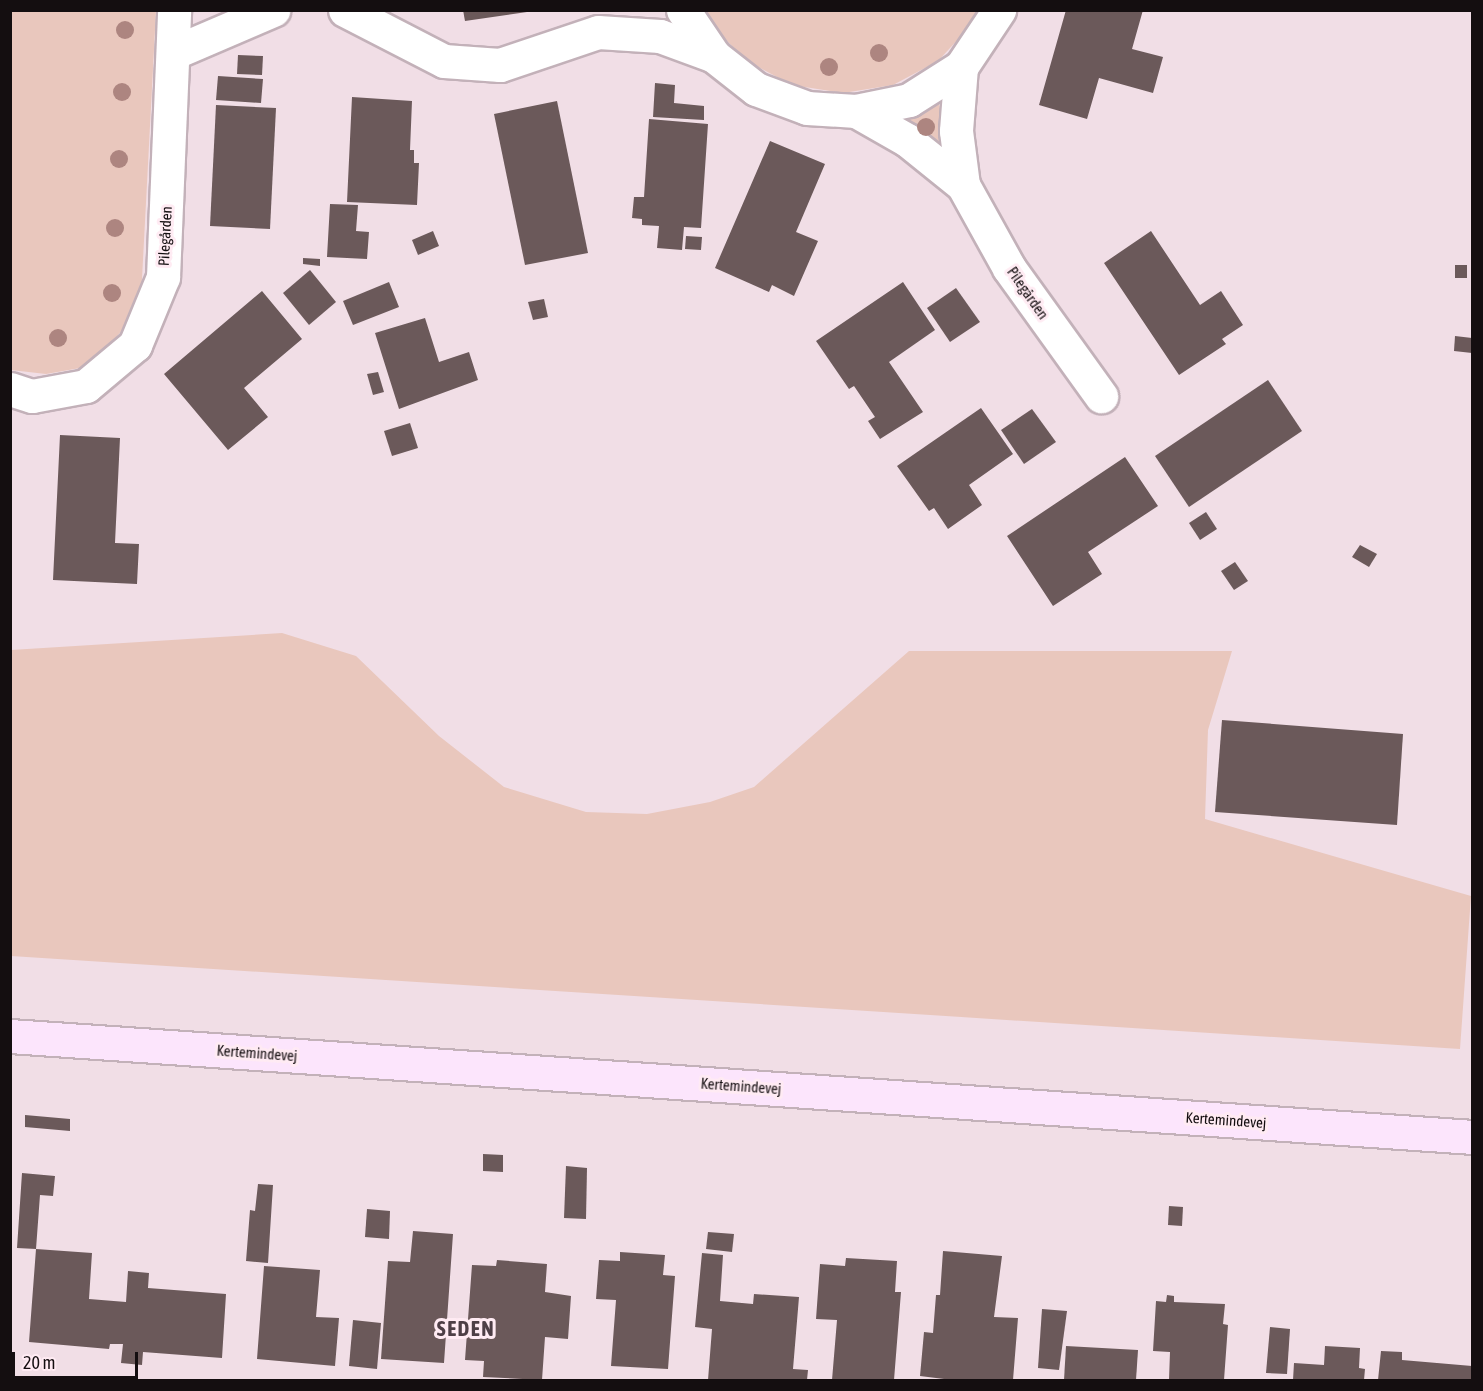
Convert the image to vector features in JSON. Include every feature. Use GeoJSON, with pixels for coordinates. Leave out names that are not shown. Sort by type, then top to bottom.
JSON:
{"type":"FeatureCollection","features":[{"type":"Feature","properties":{"kind":"main road","name":"Kertemindevej"},"geometry":{"type":"LineString","coordinates":[[10,1036],[1473,1137]]}},
{"type":"Feature","properties":{"kind":"street","name":"Pilegården"},"geometry":{"type":"LineString","coordinates":[[10,389],[32,396],[86,386],[135,345],[163,277],[175,52],[174,10]]}},
{"type":"Feature","properties":{"kind":"street"},"geometry":{"type":"LineString","coordinates":[[175,52],[273,10]]}},
{"type":"Feature","properties":{"kind":"street","name":"Pilegården"},"geometry":{"type":"LineString","coordinates":[[345,10],[444,61],[500,65],[607,21],[660,36],[714,56],[756,89],[807,108],[856,111],[909,100],[961,67],[999,10]]}},
{"type":"Feature","properties":{"kind":"street","name":"Pilegården"},"geometry":{"type":"LineString","coordinates":[[683,10],[714,56]]}},
{"type":"Feature","properties":{"kind":"street","name":"Pilegården"},"geometry":{"type":"LineString","coordinates":[[961,67],[956,131],[963,185]]}},
{"type":"Feature","properties":{"kind":"street","name":"Pilegården"},"geometry":{"type":"LineString","coordinates":[[856,111],[907,140],[963,185],[1010,268],[1101,396]]}},
{"type":"Feature","properties":{"kind":"shaded area"},"geometry":{"type":"Polygon","coordinates":[[[10,11],[156,11],[141,298],[128,323],[109,346],[80,368],[46,374],[11,370],[10,11]]]}},
{"type":"Feature","properties":{"kind":"shaded area"},"geometry":{"type":"Polygon","coordinates":[[[704,11],[980,11],[975,21],[938,61],[893,85],[843,93],[792,85],[747,61],[712,26],[704,11]]]}},
{"type":"Feature","properties":{"kind":"shaded area"},"geometry":{"type":"Polygon","coordinates":[[[939,102],[948,161],[902,120],[939,102]]]}},
{"type":"Feature","properties":{"kind":"shaded area"},"geometry":{"type":"Polygon","coordinates":[[[282,633],[356,656],[439,736],[504,787],[586,812],[647,814],[710,802],[754,787],[909,651],[1232,651],[1208,730],[1205,819],[1471,896],[1460,1049],[11,956],[11,650],[282,633]]]}},
{"type":"Feature","properties":{"kind":"building"},"geometry":{"type":"Polygon","coordinates":[[[463,10],[527,10],[527,12],[465,21],[463,10]]]}},
{"type":"Feature","properties":{"kind":"building"},"geometry":{"type":"Polygon","coordinates":[[[1066,10],[1143,10],[1132,49],[1163,57],[1153,93],[1099,78],[1087,119],[1039,105],[1066,10]]]}},
{"type":"Feature","properties":{"kind":"building"},"geometry":{"type":"Polygon","coordinates":[[[238,55],[263,56],[262,75],[237,74],[238,55]]]}},
{"type":"Feature","properties":{"kind":"building"},"geometry":{"type":"Polygon","coordinates":[[[218,76],[263,79],[261,103],[216,100],[218,76]]]}},
{"type":"Feature","properties":{"kind":"building"},"geometry":{"type":"Polygon","coordinates":[[[655,83],[675,85],[674,103],[704,106],[704,120],[653,117],[655,83]]]}},
{"type":"Feature","properties":{"kind":"building"},"geometry":{"type":"Polygon","coordinates":[[[352,97],[412,101],[410,150],[414,150],[414,163],[419,163],[417,205],[347,202],[352,97]]]}},
{"type":"Feature","properties":{"kind":"building"},"geometry":{"type":"Polygon","coordinates":[[[557,101],[588,253],[525,265],[494,114],[557,101]]]}},
{"type":"Feature","properties":{"kind":"building"},"geometry":{"type":"Polygon","coordinates":[[[216,105],[276,108],[270,229],[210,226],[216,105]]]}},
{"type":"Feature","properties":{"kind":"building"},"geometry":{"type":"Polygon","coordinates":[[[649,119],[708,124],[701,228],[684,227],[682,250],[657,248],[659,226],[642,225],[642,219],[632,218],[634,197],[644,197],[649,119]]]}},
{"type":"Feature","properties":{"kind":"building"},"geometry":{"type":"Polygon","coordinates":[[[770,141],[825,164],[796,232],[818,241],[794,296],[772,285],[769,292],[715,268],[770,141]]]}},
{"type":"Feature","properties":{"kind":"building"},"geometry":{"type":"Polygon","coordinates":[[[330,204],[358,205],[356,231],[369,232],[367,259],[327,257],[330,204]]]}},
{"type":"Feature","properties":{"kind":"building"},"geometry":{"type":"Polygon","coordinates":[[[433,231],[439,246],[418,255],[412,240],[433,231]]]}},
{"type":"Feature","properties":{"kind":"building"},"geometry":{"type":"Polygon","coordinates":[[[1151,231],[1200,305],[1221,291],[1243,325],[1222,339],[1226,344],[1179,375],[1104,263],[1151,231]]]}},
{"type":"Feature","properties":{"kind":"building"},"geometry":{"type":"Polygon","coordinates":[[[686,236],[702,237],[701,250],[685,249],[686,236]]]}},
{"type":"Feature","properties":{"kind":"building"},"geometry":{"type":"Polygon","coordinates":[[[303,258],[320,259],[320,266],[303,264],[303,258]]]}},
{"type":"Feature","properties":{"kind":"building"},"geometry":{"type":"Polygon","coordinates":[[[1455,265],[1467,265],[1467,278],[1455,278],[1455,265]]]}},
{"type":"Feature","properties":{"kind":"building"},"geometry":{"type":"Polygon","coordinates":[[[310,270],[336,302],[309,325],[283,293],[310,270]]]}},
{"type":"Feature","properties":{"kind":"building"},"geometry":{"type":"Polygon","coordinates":[[[389,282],[399,307],[353,325],[343,301],[389,282]]]}},
{"type":"Feature","properties":{"kind":"building"},"geometry":{"type":"Polygon","coordinates":[[[903,282],[935,330],[889,362],[923,412],[880,439],[868,421],[875,417],[854,386],[849,389],[816,341],[903,282]]]}},
{"type":"Feature","properties":{"kind":"building"},"geometry":{"type":"Polygon","coordinates":[[[956,288],[980,322],[950,342],[927,308],[956,288]]]}},
{"type":"Feature","properties":{"kind":"building"},"geometry":{"type":"Polygon","coordinates":[[[262,291],[302,339],[244,388],[268,417],[228,450],[164,374],[262,291]]]}},
{"type":"Feature","properties":{"kind":"building"},"geometry":{"type":"Polygon","coordinates":[[[544,299],[548,317],[533,320],[528,302],[544,299]]]}},
{"type":"Feature","properties":{"kind":"building"},"geometry":{"type":"Polygon","coordinates":[[[425,318],[439,362],[469,352],[478,380],[399,409],[375,333],[425,318]]]}},
{"type":"Feature","properties":{"kind":"building"},"geometry":{"type":"Polygon","coordinates":[[[1455,336],[1472,338],[1472,353],[1454,351],[1455,336]]]}},
{"type":"Feature","properties":{"kind":"building"},"geometry":{"type":"Polygon","coordinates":[[[378,372],[384,392],[373,395],[367,374],[378,372]]]}},
{"type":"Feature","properties":{"kind":"building"},"geometry":{"type":"Polygon","coordinates":[[[1268,380],[1302,431],[1189,507],[1155,456],[1268,380]]]}},
{"type":"Feature","properties":{"kind":"building"},"geometry":{"type":"Polygon","coordinates":[[[981,408],[1013,454],[969,485],[982,505],[948,529],[934,508],[929,511],[897,466],[981,408]]]}},
{"type":"Feature","properties":{"kind":"building"},"geometry":{"type":"Polygon","coordinates":[[[1032,409],[1056,442],[1024,464],[1001,430],[1032,409]]]}},
{"type":"Feature","properties":{"kind":"building"},"geometry":{"type":"Polygon","coordinates":[[[410,423],[418,448],[392,456],[384,431],[410,423]]]}},
{"type":"Feature","properties":{"kind":"building"},"geometry":{"type":"Polygon","coordinates":[[[60,435],[120,438],[115,543],[139,544],[137,584],[53,580],[60,435]]]}},
{"type":"Feature","properties":{"kind":"building"},"geometry":{"type":"Polygon","coordinates":[[[1125,457],[1158,506],[1088,552],[1102,574],[1053,606],[1007,536],[1125,457]]]}},
{"type":"Feature","properties":{"kind":"building"},"geometry":{"type":"Polygon","coordinates":[[[1206,512],[1217,529],[1200,540],[1189,523],[1206,512]]]}},
{"type":"Feature","properties":{"kind":"building"},"geometry":{"type":"Polygon","coordinates":[[[1360,545],[1377,554],[1369,567],[1352,557],[1360,545]]]}},
{"type":"Feature","properties":{"kind":"building"},"geometry":{"type":"Polygon","coordinates":[[[1235,562],[1248,581],[1234,590],[1221,571],[1235,562]]]}},
{"type":"Feature","properties":{"kind":"building"},"geometry":{"type":"Polygon","coordinates":[[[1222,720],[1403,734],[1397,825],[1215,812],[1222,720]]]}},
{"type":"Feature","properties":{"kind":"building"},"geometry":{"type":"Polygon","coordinates":[[[25,1115],[70,1119],[70,1131],[25,1127],[25,1115]]]}},
{"type":"Feature","properties":{"kind":"building"},"geometry":{"type":"Polygon","coordinates":[[[483,1154],[503,1155],[503,1172],[483,1171],[483,1154]]]}},
{"type":"Feature","properties":{"kind":"building"},"geometry":{"type":"Polygon","coordinates":[[[566,1166],[587,1168],[586,1219],[564,1218],[566,1166]]]}},
{"type":"Feature","properties":{"kind":"building"},"geometry":{"type":"Polygon","coordinates":[[[22,1173],[55,1176],[53,1196],[40,1195],[36,1249],[17,1248],[22,1173]]]}},
{"type":"Feature","properties":{"kind":"building"},"geometry":{"type":"Polygon","coordinates":[[[258,1184],[273,1185],[268,1263],[246,1261],[250,1210],[255,1211],[258,1184]]]}},
{"type":"Feature","properties":{"kind":"building"},"geometry":{"type":"Polygon","coordinates":[[[1169,1206],[1183,1207],[1182,1226],[1168,1225],[1169,1206]]]}},
{"type":"Feature","properties":{"kind":"building"},"geometry":{"type":"Polygon","coordinates":[[[367,1209],[390,1211],[389,1239],[365,1237],[367,1209]]]}},
{"type":"Feature","properties":{"kind":"building"},"geometry":{"type":"Polygon","coordinates":[[[413,1231],[453,1234],[444,1363],[381,1359],[388,1261],[410,1262],[413,1231]]]}},
{"type":"Feature","properties":{"kind":"building"},"geometry":{"type":"Polygon","coordinates":[[[708,1232],[734,1234],[732,1252],[706,1249],[708,1232]]]}},
{"type":"Feature","properties":{"kind":"building"},"geometry":{"type":"Polygon","coordinates":[[[36,1249],[92,1253],[89,1299],[126,1302],[128,1271],[149,1273],[148,1288],[226,1294],[222,1358],[143,1352],[142,1365],[121,1363],[123,1344],[110,1344],[109,1349],[29,1342],[36,1249]]]}},
{"type":"Feature","properties":{"kind":"building"},"geometry":{"type":"Polygon","coordinates":[[[943,1251],[1002,1256],[994,1317],[1018,1318],[1013,1380],[952,1380],[920,1376],[924,1332],[933,1333],[936,1295],[940,1295],[943,1251]]]}},
{"type":"Feature","properties":{"kind":"building"},"geometry":{"type":"Polygon","coordinates":[[[620,1252],[665,1255],[663,1275],[675,1276],[668,1369],[611,1366],[616,1300],[596,1299],[599,1260],[620,1261],[620,1252]]]}},
{"type":"Feature","properties":{"kind":"building"},"geometry":{"type":"Polygon","coordinates":[[[702,1253],[723,1255],[720,1301],[753,1304],[754,1294],[799,1297],[793,1369],[808,1370],[807,1380],[708,1380],[712,1329],[695,1327],[702,1253]]]}},
{"type":"Feature","properties":{"kind":"building"},"geometry":{"type":"Polygon","coordinates":[[[846,1258],[897,1261],[895,1292],[901,1292],[894,1380],[832,1380],[837,1320],[816,1319],[820,1264],[845,1266],[846,1258]]]}},
{"type":"Feature","properties":{"kind":"building"},"geometry":{"type":"Polygon","coordinates":[[[497,1260],[547,1264],[545,1292],[571,1296],[568,1339],[545,1337],[542,1380],[483,1377],[484,1361],[465,1360],[472,1265],[496,1266],[497,1260]]]}},
{"type":"Feature","properties":{"kind":"building"},"geometry":{"type":"Polygon","coordinates":[[[264,1266],[320,1270],[316,1317],[339,1318],[335,1366],[257,1359],[264,1266]]]}},
{"type":"Feature","properties":{"kind":"building"},"geometry":{"type":"Polygon","coordinates":[[[1167,1295],[1174,1296],[1174,1302],[1225,1304],[1223,1324],[1228,1325],[1224,1380],[1169,1380],[1170,1352],[1153,1351],[1156,1301],[1166,1302],[1167,1295]]]}},
{"type":"Feature","properties":{"kind":"building"},"geometry":{"type":"Polygon","coordinates":[[[1042,1309],[1067,1311],[1059,1370],[1038,1368],[1042,1309]]]}},
{"type":"Feature","properties":{"kind":"building"},"geometry":{"type":"Polygon","coordinates":[[[353,1320],[381,1323],[377,1369],[349,1366],[353,1320]]]}},
{"type":"Feature","properties":{"kind":"building"},"geometry":{"type":"Polygon","coordinates":[[[1270,1327],[1290,1329],[1287,1374],[1266,1373],[1270,1327]]]}},
{"type":"Feature","properties":{"kind":"building"},"geometry":{"type":"Polygon","coordinates":[[[1066,1346],[1138,1350],[1136,1380],[1064,1380],[1066,1346]]]}},
{"type":"Feature","properties":{"kind":"building"},"geometry":{"type":"Polygon","coordinates":[[[1325,1346],[1360,1348],[1359,1368],[1365,1369],[1364,1380],[1293,1380],[1294,1363],[1324,1365],[1325,1346]]]}},
{"type":"Feature","properties":{"kind":"building"},"geometry":{"type":"Polygon","coordinates":[[[1381,1351],[1402,1352],[1402,1360],[1472,1366],[1472,1380],[1378,1380],[1381,1351]]]}},
{"type":"Feature","properties":{"kind":"district","name":"SEDEN"},"geometry":{"type":"Point","coordinates":[466,1328]}}]}
